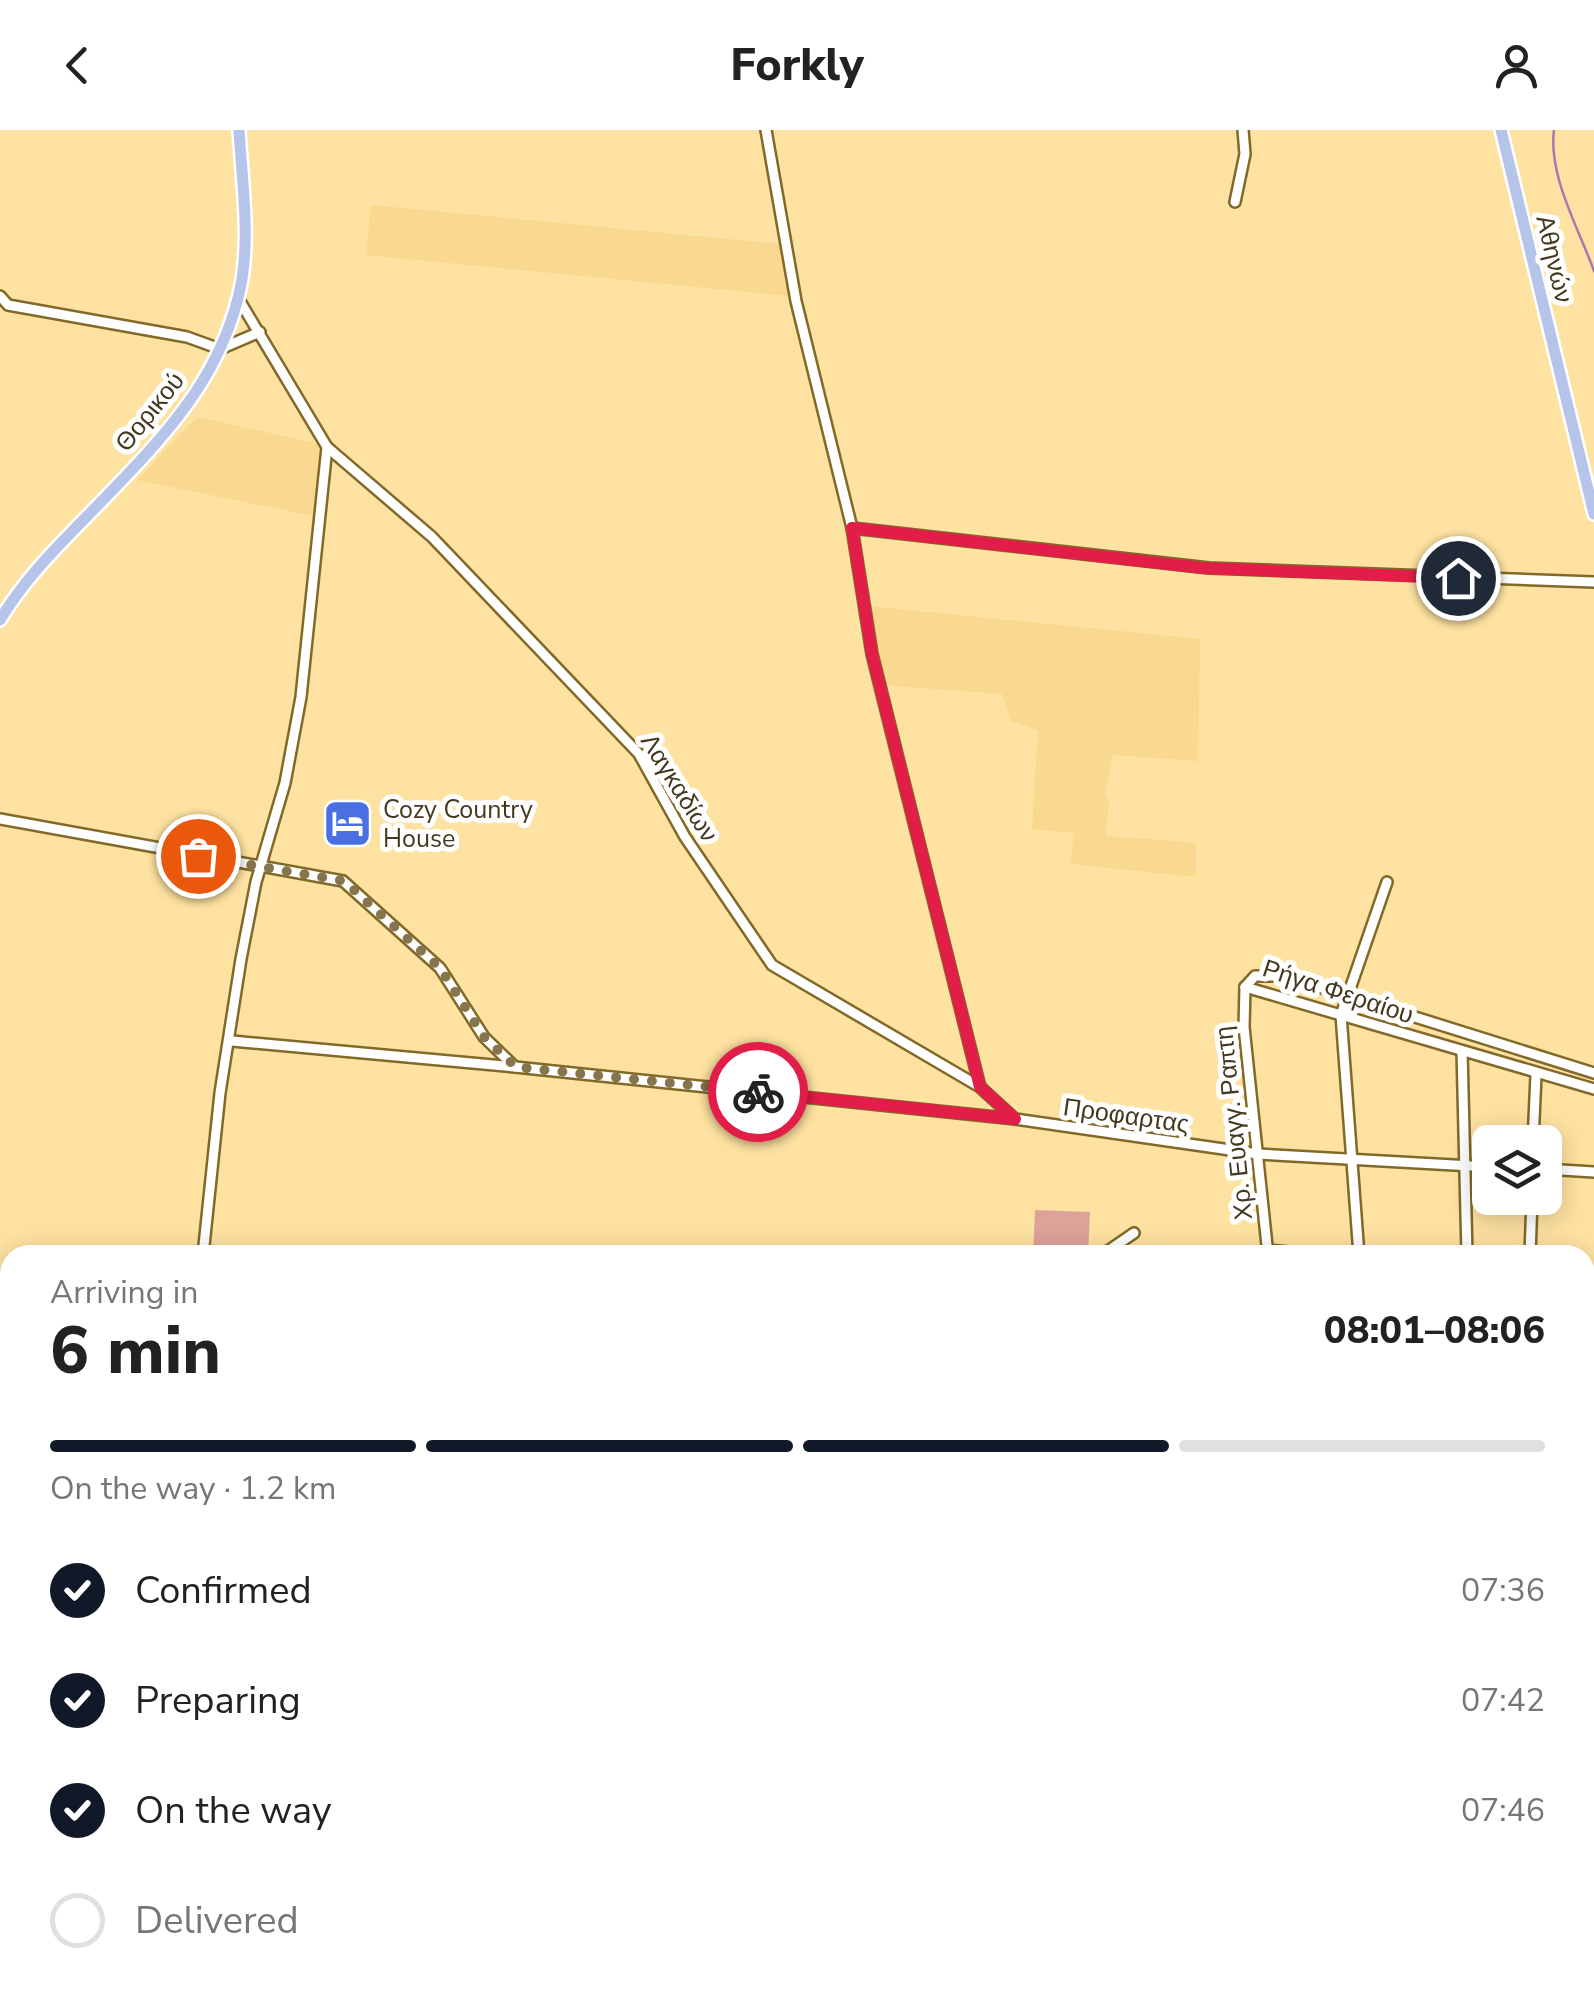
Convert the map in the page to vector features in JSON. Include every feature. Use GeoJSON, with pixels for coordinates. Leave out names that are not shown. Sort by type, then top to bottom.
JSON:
{"type":"FeatureCollection","features":[{"type":"Feature","properties":{"kind":"main road","name":"Θορικού"},"geometry":{"type":"LineString","coordinates":[[0,620],[32,573],[182,414],[220,349],[238,298],[244,228],[239,130]]}},
{"type":"Feature","properties":{"kind":"main road","name":"Αθηνών"},"geometry":{"type":"LineString","coordinates":[[1501,130],[1594,514]]}},
{"type":"Feature","properties":{"kind":"street"},"geometry":{"type":"LineString","coordinates":[[766,130],[796,301],[852,528],[872,654],[980,1087]]}},
{"type":"Feature","properties":{"kind":"street"},"geometry":{"type":"LineString","coordinates":[[1236,202],[1245,154],[1243,130]]}},
{"type":"Feature","properties":{"kind":"street","name":"Λαγκαδίων"},"geometry":{"type":"LineString","coordinates":[[238,298],[328,446],[432,537],[638,754],[686,837],[772,965],[980,1087],[1015,1119]]}},
{"type":"Feature","properties":{"kind":"street"},"geometry":{"type":"LineString","coordinates":[[3,302],[187,337],[220,349],[260,332]]}},
{"type":"Feature","properties":{"kind":"street"},"geometry":{"type":"LineString","coordinates":[[204,1245],[220,1093],[232,1041],[241,959],[261,866],[285,783],[300,697],[328,446]]}},
{"type":"Feature","properties":{"kind":"street"},"geometry":{"type":"LineString","coordinates":[[852,528],[1209,568],[1594,582]]}},
{"type":"Feature","properties":{"kind":"street"},"geometry":{"type":"LineString","coordinates":[[0,819],[344,881],[440,968],[484,1037],[516,1067]]}},
{"type":"Feature","properties":{"kind":"street"},"geometry":{"type":"LineString","coordinates":[[1358,1245],[1340,1015],[1386,882]]}},
{"type":"Feature","properties":{"kind":"street","name":"Ρήγα Φεραίου"},"geometry":{"type":"LineString","coordinates":[[1594,1073],[1270,973],[1255,976],[1245,987],[1594,1089]]}},
{"type":"Feature","properties":{"kind":"street","name":"Χρ. Ευαγγ. Ραπτη"},"geometry":{"type":"LineString","coordinates":[[1245,987],[1243,1014],[1267,1245]]}},
{"type":"Feature","properties":{"kind":"street","name":"Προφαρτας"},"geometry":{"type":"LineString","coordinates":[[232,1041],[1015,1119],[1258,1154],[1350,1156],[1472,1166]]}},
{"type":"Feature","properties":{"kind":"street"},"geometry":{"type":"LineString","coordinates":[[1462,1051],[1466,1245]]}},
{"type":"Feature","properties":{"kind":"street"},"geometry":{"type":"LineString","coordinates":[[1535,1125],[1536,1075]]}},
{"type":"Feature","properties":{"kind":"street"},"geometry":{"type":"LineString","coordinates":[[1562,1170],[1594,1172]]}},
{"type":"Feature","properties":{"kind":"street"},"geometry":{"type":"LineString","coordinates":[[1530,1245],[1531,1215]]}},
{"type":"Feature","properties":{"kind":"street"},"geometry":{"type":"LineString","coordinates":[[1116,1245],[1134,1232]]}},
{"type":"Feature","properties":{"kind":"shaded area"},"geometry":{"type":"Polygon","coordinates":[[[371,205],[781,244],[789,296],[366,255],[371,205]]]}},
{"type":"Feature","properties":{"kind":"shaded area"},"geometry":{"type":"Polygon","coordinates":[[[197,417],[319,444],[314,516],[137,480],[197,417]]]}},
{"type":"Feature","properties":{"kind":"shaded area"},"geometry":{"type":"Polygon","coordinates":[[[868,606],[1200,639],[1198,761],[1112,755],[1105,794],[1109,800],[1106,836],[1196,843],[1196,877],[1071,864],[1074,833],[1032,829],[1038,730],[1011,721],[1002,694],[883,685],[868,606]]]}},
{"type":"Feature","properties":{"kind":"shaded area"},"geometry":{"type":"Polygon","coordinates":[[[1035,1210],[1090,1212],[1088,1245],[1033,1245],[1035,1210]]]}},
{"type":"Feature","properties":{"kind":"waterway"},"geometry":{"type":"LineString","coordinates":[[1554,130],[1560,184],[1594,271]]}},
{"type":"Feature","properties":{"kind":"way so far"},"geometry":{"type":"LineString","coordinates":[[198,856],[344,881],[440,968],[484,1037],[516,1067],[758,1092]]}},
{"type":"Feature","properties":{"kind":"place","name":"Cozy Country House"},"geometry":{"type":"Point","coordinates":[348,824]}},
{"type":"Feature","properties":{"kind":"route"},"geometry":{"type":"LineString","coordinates":[[758,1092],[1015,1119],[980,1087],[872,654],[852,528],[1202,568],[1458,578]]}}]}
